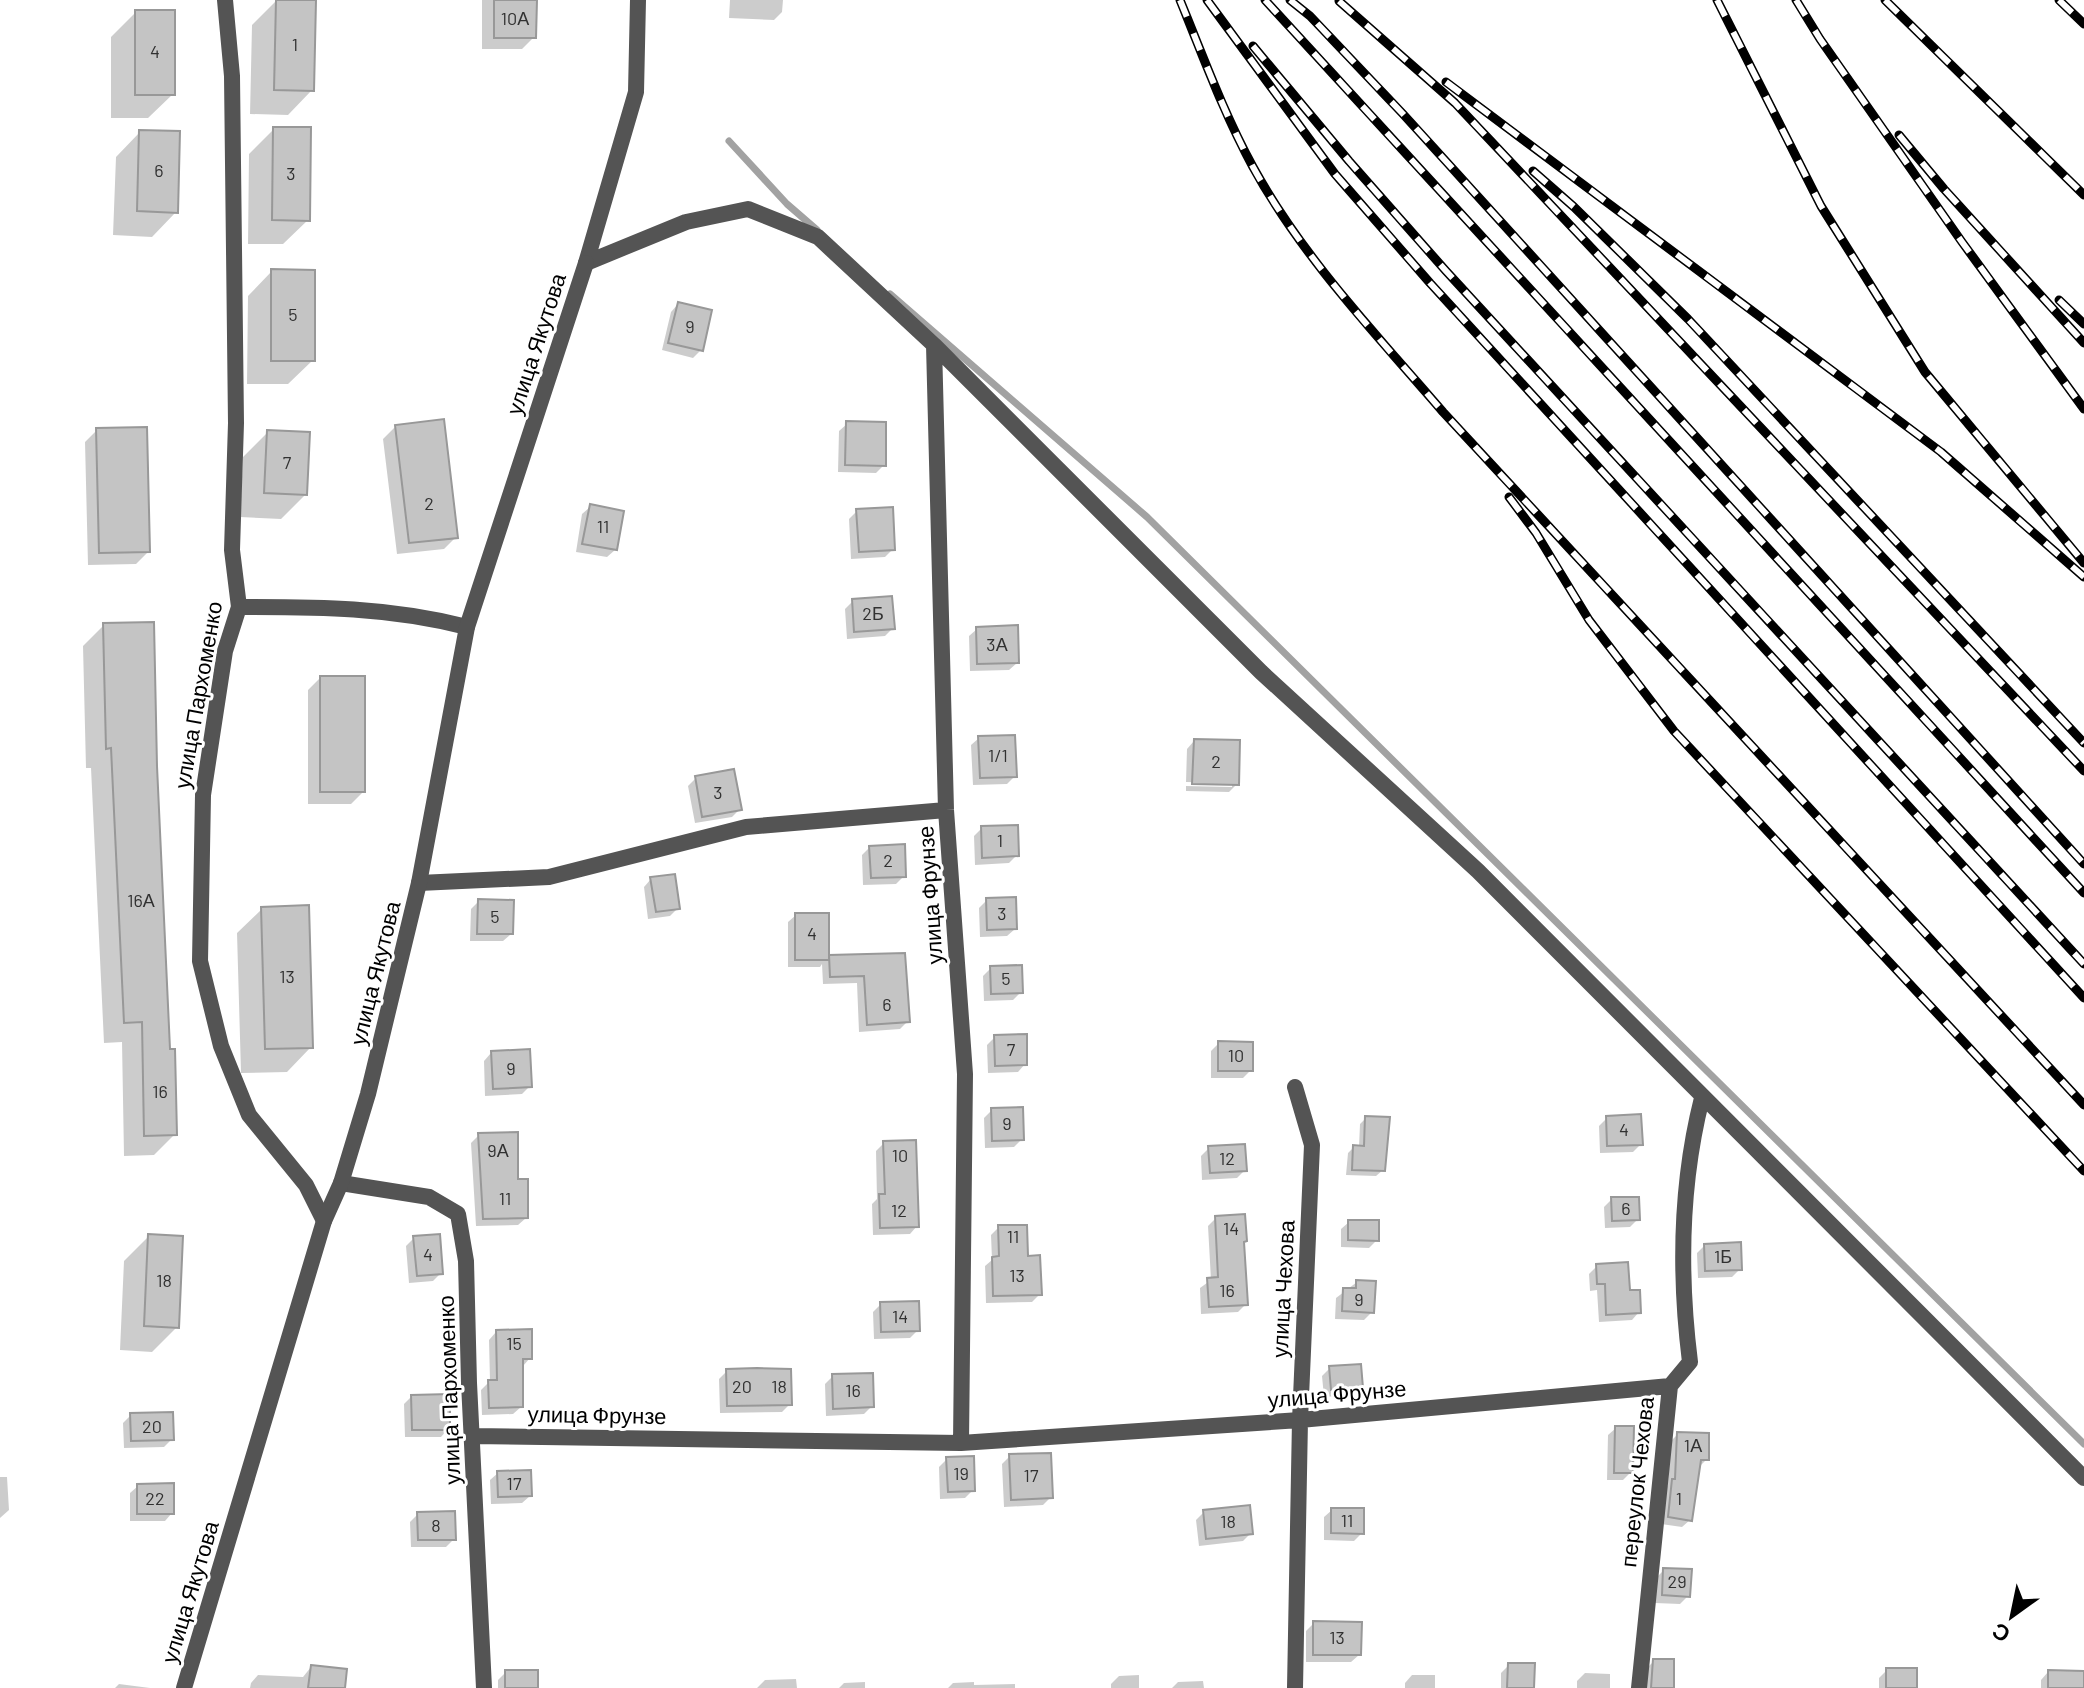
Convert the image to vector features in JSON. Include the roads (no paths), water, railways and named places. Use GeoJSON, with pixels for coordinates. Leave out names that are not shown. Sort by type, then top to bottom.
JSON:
{"type":"FeatureCollection","features":[{"type":"Feature","properties":{"kind":"street","name":"улица Пархоменко"},"geometry":{"type":"LineString","coordinates":[[225,0],[232,76],[236,423],[232,550],[239,607],[225,651],[203,795],[200,961],[221,1046],[249,1115],[306,1185],[324,1221]]}},
{"type":"Feature","properties":{"kind":"street","name":"улица Якутова"},"geometry":{"type":"LineString","coordinates":[[184,1688],[324,1221],[341,1183],[368,1094],[419,883],[467,627],[586,263],[636,92],[638,0]]}},
{"type":"Feature","properties":{"kind":"street"},"geometry":{"type":"LineString","coordinates":[[586,263],[686,222],[748,209],[818,237],[934,345],[1261,672],[1478,871],[2084,1478]]}},
{"type":"Feature","properties":{"kind":"street","name":"улица Фрунзе"},"geometry":{"type":"LineString","coordinates":[[934,345],[946,810],[965,1074],[961,1443]]}},
{"type":"Feature","properties":{"kind":"street"},"geometry":{"type":"LineString","coordinates":[[239,607],[347,607],[425,616],[467,627]]}},
{"type":"Feature","properties":{"kind":"street"},"geometry":{"type":"LineString","coordinates":[[419,883],[549,877],[746,827],[946,810]]}},
{"type":"Feature","properties":{"kind":"street","name":"улица Чехова"},"geometry":{"type":"LineString","coordinates":[[1295,1087],[1312,1145],[1300,1420],[1295,1688]]}},
{"type":"Feature","properties":{"kind":"street","name":"переулок Чехова"},"geometry":{"type":"LineString","coordinates":[[1639,1688],[1670,1386],[1690,1362],[1683,1304],[1686,1181],[1691,1141],[1702,1098]]}},
{"type":"Feature","properties":{"kind":"street","name":"улица Пархоменко"},"geometry":{"type":"LineString","coordinates":[[341,1183],[429,1197],[458,1214],[466,1261],[484,1688]]}},
{"type":"Feature","properties":{"kind":"street","name":"улица Фрунзе"},"geometry":{"type":"LineString","coordinates":[[472,1436],[961,1443],[1300,1420],[1670,1386]]}},
{"type":"Feature","properties":{"kind":"waterway"},"geometry":{"type":"LineString","coordinates":[[729,141],[787,204],[817,230]]}},
{"type":"Feature","properties":{"kind":"waterway"},"geometry":{"type":"LineString","coordinates":[[890,294],[1147,517],[2084,1444]]}},
{"type":"Feature","properties":{"kind":"railway"},"geometry":{"type":"LineString","coordinates":[[1180,0],[1242,147],[1294,233],[1317,264],[1443,412],[2084,1105]]}},
{"type":"Feature","properties":{"kind":"railway"},"geometry":{"type":"LineString","coordinates":[[1207,0],[1335,174],[1430,283],[2084,998]]}},
{"type":"Feature","properties":{"kind":"railway"},"geometry":{"type":"LineString","coordinates":[[1265,0],[2084,893]]}},
{"type":"Feature","properties":{"kind":"railway"},"geometry":{"type":"LineString","coordinates":[[1290,0],[1310,16],[1403,114],[2084,864]]}},
{"type":"Feature","properties":{"kind":"railway"},"geometry":{"type":"LineString","coordinates":[[1717,0],[1821,206],[1925,372],[2084,563]]}},
{"type":"Feature","properties":{"kind":"railway"},"geometry":{"type":"LineString","coordinates":[[1796,0],[1962,242],[2084,409]]}},
{"type":"Feature","properties":{"kind":"railway"},"geometry":{"type":"LineString","coordinates":[[1885,0],[2084,195]]}},
{"type":"Feature","properties":{"kind":"railway"},"geometry":{"type":"LineString","coordinates":[[2059,0],[2084,24]]}},
{"type":"Feature","properties":{"kind":"railway"},"geometry":{"type":"LineString","coordinates":[[1339,1],[1455,103],[2084,771]]}},
{"type":"Feature","properties":{"kind":"railway"},"geometry":{"type":"LineString","coordinates":[[1253,46],[1446,271],[2084,964]]}},
{"type":"Feature","properties":{"kind":"railway"},"geometry":{"type":"LineString","coordinates":[[1446,82],[1941,452],[2084,577]]}},
{"type":"Feature","properties":{"kind":"railway"},"geometry":{"type":"LineString","coordinates":[[1899,135],[2084,343]]}},
{"type":"Feature","properties":{"kind":"railway"},"geometry":{"type":"LineString","coordinates":[[1533,171],[1688,319],[2084,743]]}},
{"type":"Feature","properties":{"kind":"railway"},"geometry":{"type":"LineString","coordinates":[[2059,300],[2084,324]]}},
{"type":"Feature","properties":{"kind":"railway"},"geometry":{"type":"LineString","coordinates":[[1509,497],[1536,533],[1589,620],[1674,731],[2084,1171]]}}]}
